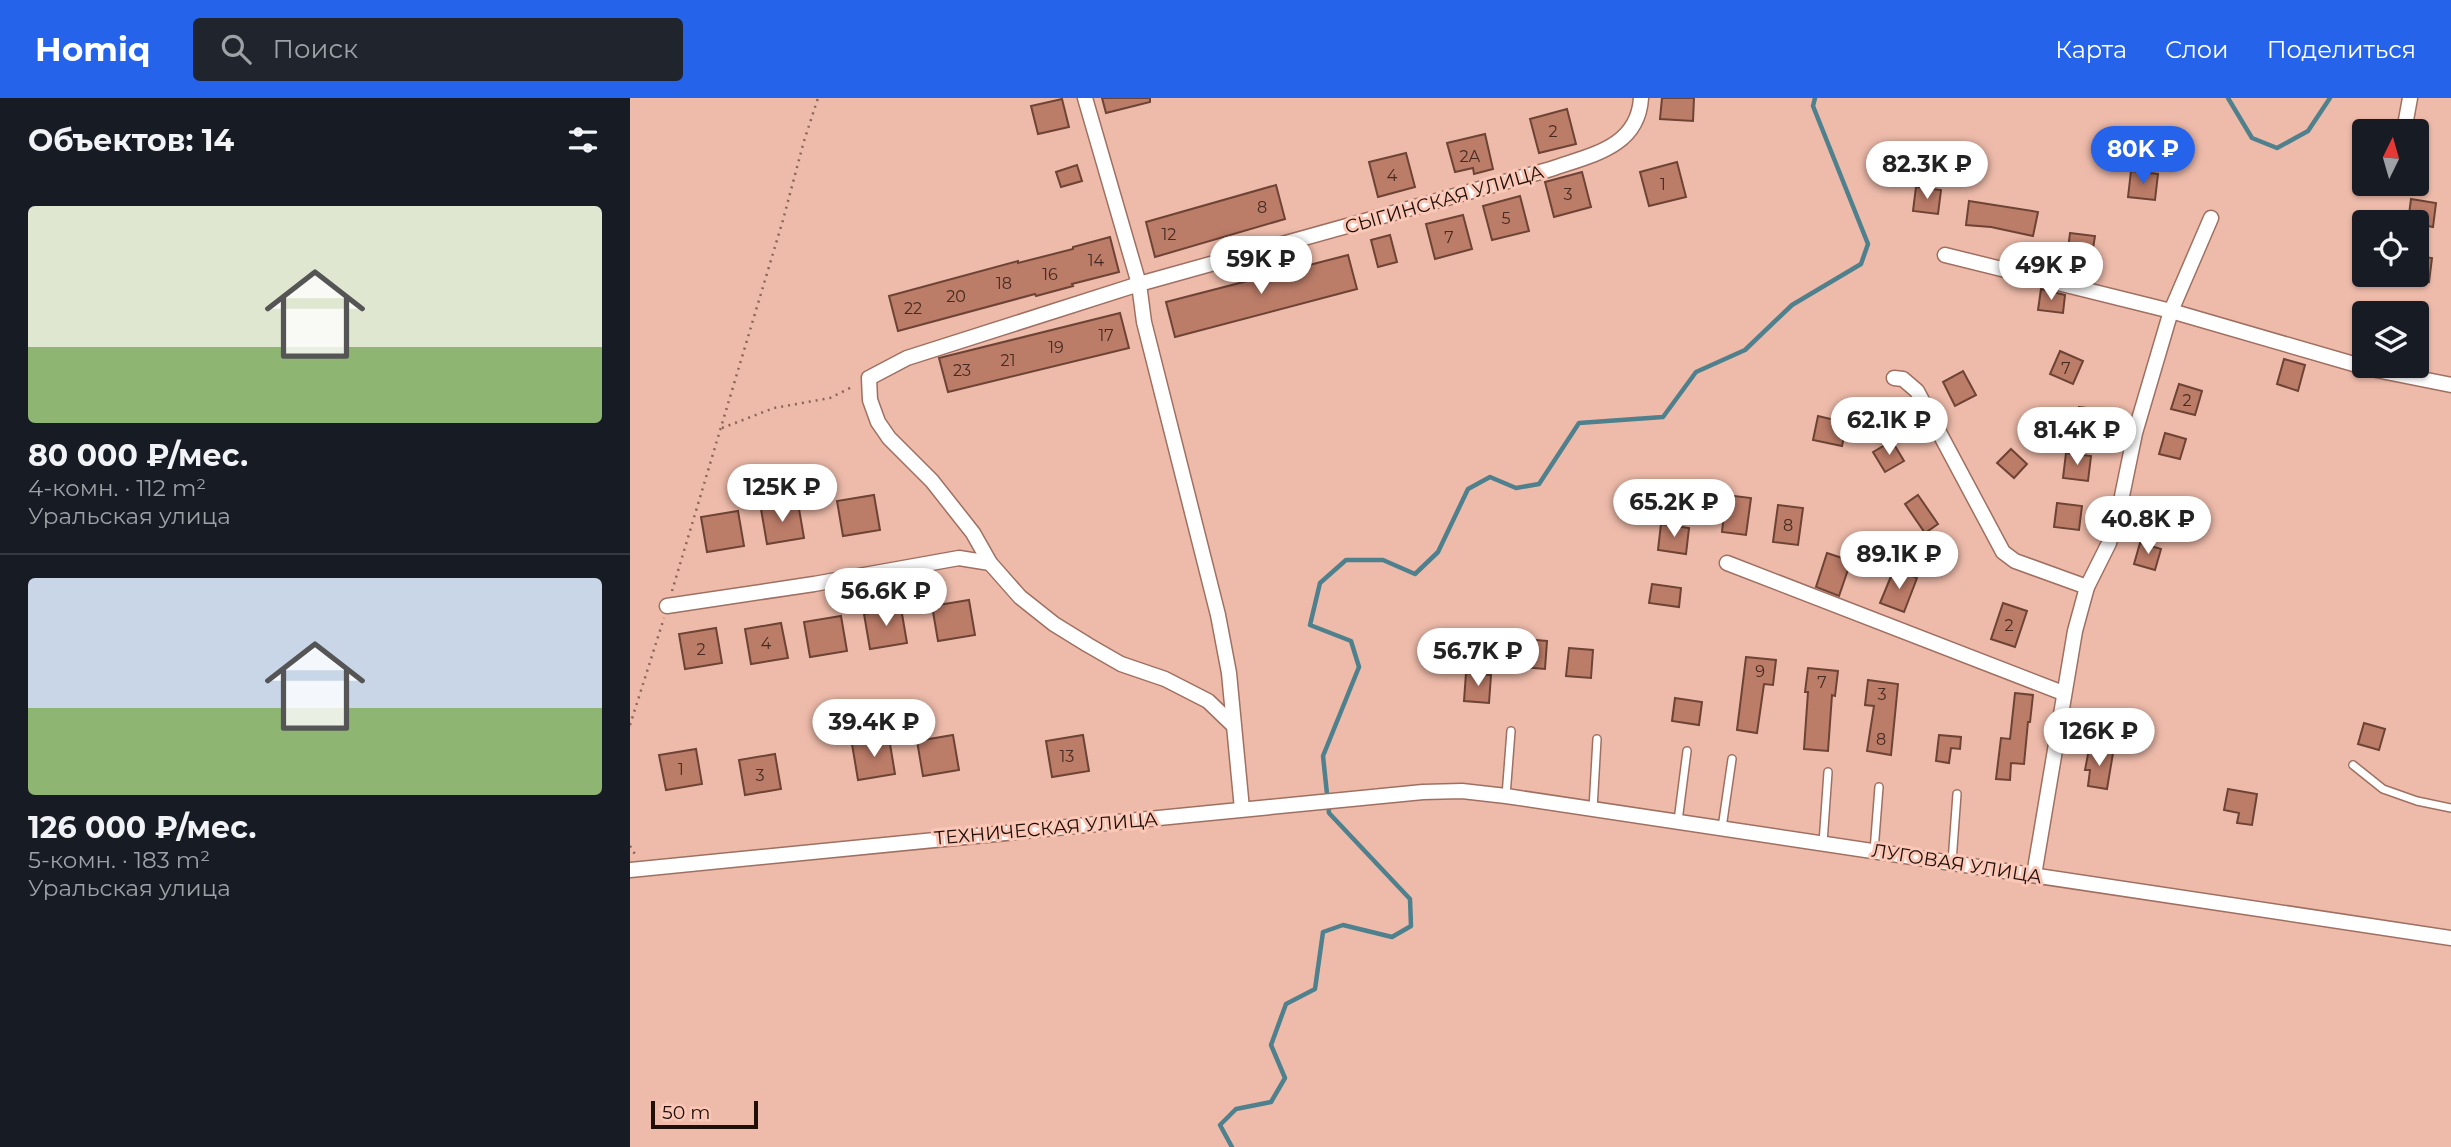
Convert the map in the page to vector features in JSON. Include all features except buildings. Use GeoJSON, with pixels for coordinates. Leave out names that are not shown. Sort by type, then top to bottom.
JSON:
{"type":"FeatureCollection","features":[{"type":"Feature","properties":{"kind":"street"},"geometry":{"type":"LineString","coordinates":[[1085,98],[1139,284],[1144,322],[1219,615],[1229,673],[1242,809]]}},
{"type":"Feature","properties":{"kind":"street"},"geometry":{"type":"LineString","coordinates":[[2406,119],[2410,98]]}},
{"type":"Feature","properties":{"kind":"street","name":"СЫГИНСКАЯ УЛИЦА"},"geometry":{"type":"LineString","coordinates":[[869,378],[907,358],[1139,284],[1538,173],[1597,153],[1619,143],[1633,127],[1641,103]]}},
{"type":"Feature","properties":{"kind":"street"},"geometry":{"type":"LineString","coordinates":[[2034,875],[2075,631],[2087,587],[2109,543],[2135,433],[2171,311],[2211,218]]}},
{"type":"Feature","properties":{"kind":"street"},"geometry":{"type":"LineString","coordinates":[[1945,254],[2171,311],[2371,369],[2451,385]]}},
{"type":"Feature","properties":{"kind":"street"},"geometry":{"type":"LineString","coordinates":[[869,378],[870,400],[878,422],[889,438],[906,453],[948,501],[973,534],[990,563],[1020,597],[1054,624],[1121,664],[1188,690],[1208,701],[1233,724]]}},
{"type":"Feature","properties":{"kind":"street"},"geometry":{"type":"LineString","coordinates":[[1894,378],[1903,379],[1917,391],[2003,552],[2015,561],[2087,587]]}},
{"type":"Feature","properties":{"kind":"street"},"geometry":{"type":"LineString","coordinates":[[667,606],[814,584],[959,558],[990,563]]}},
{"type":"Feature","properties":{"kind":"street"},"geometry":{"type":"LineString","coordinates":[[1727,563],[2063,693]]}},
{"type":"Feature","properties":{"kind":"street","name":"ЛУГОВАЯ УЛИЦА"},"geometry":{"type":"LineString","coordinates":[[1462,791],[2451,938]]}},
{"type":"Feature","properties":{"kind":"street","name":"ТЕХНИЧЕСКАЯ УЛИЦА"},"geometry":{"type":"LineString","coordinates":[[630,870],[1242,809],[1423,792],[1462,791]]}},
{"type":"Feature","properties":{"kind":"lane"},"geometry":{"type":"LineString","coordinates":[[1506,796],[1511,731]]}},
{"type":"Feature","properties":{"kind":"lane"},"geometry":{"type":"LineString","coordinates":[[1593,809],[1597,739]]}},
{"type":"Feature","properties":{"kind":"lane"},"geometry":{"type":"LineString","coordinates":[[1678,821],[1688,751]]}},
{"type":"Feature","properties":{"kind":"lane"},"geometry":{"type":"LineString","coordinates":[[1722,828],[1732,759]]}},
{"type":"Feature","properties":{"kind":"lane"},"geometry":{"type":"LineString","coordinates":[[2353,765],[2384,789],[2417,801],[2451,808]]}},
{"type":"Feature","properties":{"kind":"lane"},"geometry":{"type":"LineString","coordinates":[[1822,843],[1828,772]]}},
{"type":"Feature","properties":{"kind":"lane"},"geometry":{"type":"LineString","coordinates":[[1874,851],[1879,787]]}},
{"type":"Feature","properties":{"kind":"lane"},"geometry":{"type":"LineString","coordinates":[[1952,863],[1957,794]]}},
{"type":"Feature","properties":{"kind":"path"},"geometry":{"type":"LineString","coordinates":[[630,725],[722,428],[818,98]]}},
{"type":"Feature","properties":{"kind":"path"},"geometry":{"type":"LineString","coordinates":[[722,428],[774,408],[830,398],[869,378]]}},
{"type":"Feature","properties":{"kind":"waterway"},"geometry":{"type":"LineString","coordinates":[[1232,1147],[1220,1125],[1236,1109],[1271,1102],[1285,1078],[1271,1045],[1286,1004],[1315,989],[1323,932],[1343,925],[1392,937],[1411,926],[1410,899],[1329,813],[1323,756],[1359,667],[1351,641],[1310,625],[1320,583],[1346,560],[1383,560],[1415,574],[1438,552],[1468,489],[1490,477],[1516,488],[1539,484],[1579,423],[1663,417],[1696,372],[1745,350],[1792,305],[1861,264],[1868,244],[1813,106],[1815,98]]}},
{"type":"Feature","properties":{"kind":"waterway"},"geometry":{"type":"LineString","coordinates":[[2228,98],[2252,138],[2277,148],[2308,131],[2330,98]]}}]}
